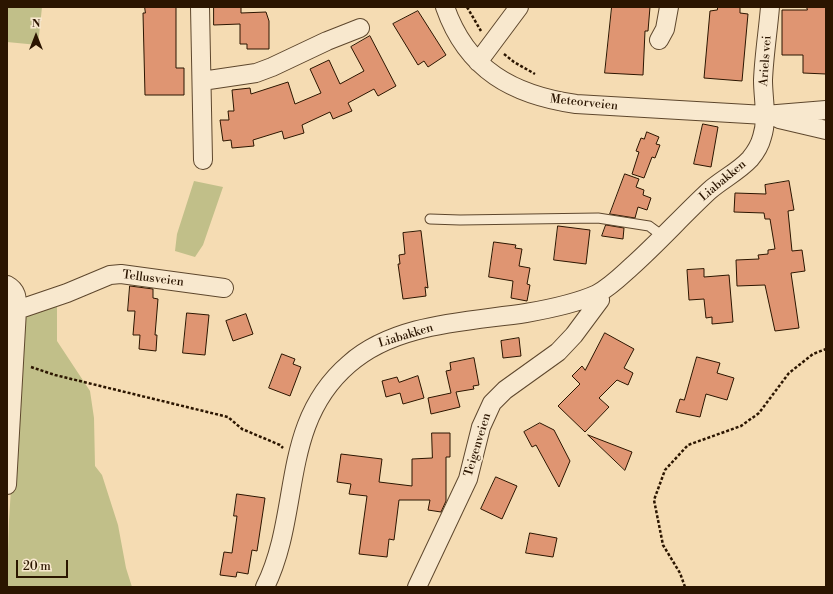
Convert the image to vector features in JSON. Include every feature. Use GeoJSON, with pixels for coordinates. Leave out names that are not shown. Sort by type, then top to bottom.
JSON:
{"type":"FeatureCollection","features":[{"type":"Feature","properties":{"kind":"street"},"geometry":{"type":"LineString","coordinates":[[200,7],[203,160]]}},
{"type":"Feature","properties":{"kind":"street","name":"Meteorveien"},"geometry":{"type":"LineString","coordinates":[[445,7],[460,39],[478,62],[508,84],[528,94],[549,100],[576,104],[764,115]]}},
{"type":"Feature","properties":{"kind":"street"},"geometry":{"type":"LineString","coordinates":[[478,62],[519,7]]}},
{"type":"Feature","properties":{"kind":"street"},"geometry":{"type":"LineString","coordinates":[[659,40],[665,29],[669,7]]}},
{"type":"Feature","properties":{"kind":"street","name":"Ariels vei"},"geometry":{"type":"LineString","coordinates":[[764,115],[763,79],[770,7]]}},
{"type":"Feature","properties":{"kind":"street"},"geometry":{"type":"LineString","coordinates":[[202,81],[256,73],[360,28]]}},
{"type":"Feature","properties":{"kind":"street"},"geometry":{"type":"LineString","coordinates":[[764,115],[826,110]]}},
{"type":"Feature","properties":{"kind":"street"},"geometry":{"type":"LineString","coordinates":[[764,115],[826,130]]}},
{"type":"Feature","properties":{"kind":"street","name":"Liabakken"},"geometry":{"type":"LineString","coordinates":[[265,587],[277,557],[298,453],[310,415],[320,395],[349,363],[380,342],[439,326],[559,307],[597,294],[613,284],[710,190],[749,160],[756,152],[762,138],[764,115]]}},
{"type":"Feature","properties":{"kind":"street","name":"Tellusveien"},"geometry":{"type":"LineString","coordinates":[[17,310],[67,293],[110,274],[121,274],[224,288]]}},
{"type":"Feature","properties":{"kind":"street"},"geometry":{"type":"LineString","coordinates":[[7,286],[13,288],[16,293],[17,310],[12,355],[7,485]]}},
{"type":"Feature","properties":{"kind":"street","name":"Teigenveien"},"geometry":{"type":"LineString","coordinates":[[417,587],[468,479],[481,427],[492,403],[505,390],[564,346],[574,336],[600,300],[597,294]]}},
{"type":"Feature","properties":{"kind":"lane"},"geometry":{"type":"LineString","coordinates":[[430,219],[598,218],[649,226],[664,236]]}},
{"type":"Feature","properties":{"kind":"path"},"geometry":{"type":"LineString","coordinates":[[467,7],[483,33],[492,43],[514,62],[540,77]]}},
{"type":"Feature","properties":{"kind":"path"},"geometry":{"type":"LineString","coordinates":[[685,587],[680,573],[663,545],[654,500],[666,470],[688,445],[741,426],[759,413],[789,373],[813,354],[826,349]]}},
{"type":"Feature","properties":{"kind":"path"},"geometry":{"type":"LineString","coordinates":[[12,355],[55,375],[228,417],[242,429],[280,445],[284,450],[298,453]]}},
{"type":"Feature","properties":{"kind":"shaded area"},"geometry":{"type":"Polygon","coordinates":[[[7,7],[42,7],[38,45],[7,42],[7,7]]]}},
{"type":"Feature","properties":{"kind":"shaded area"},"geometry":{"type":"Polygon","coordinates":[[[194,181],[223,187],[203,245],[195,257],[175,251],[177,234],[194,181]]]}},
{"type":"Feature","properties":{"kind":"shaded area"},"geometry":{"type":"Polygon","coordinates":[[[57,302],[57,341],[90,391],[94,418],[95,466],[102,475],[118,525],[126,568],[132,587],[7,587],[9,520],[22,318],[57,302]]]}},
{"type":"Feature","properties":{"kind":"building"},"geometry":{"type":"Polygon","coordinates":[[[145,7],[176,7],[176,68],[184,68],[184,95],[145,95],[143,13],[145,13],[145,7]]]}},
{"type":"Feature","properties":{"kind":"building"},"geometry":{"type":"Polygon","coordinates":[[[214,7],[241,7],[241,13],[266,12],[269,21],[269,49],[247,49],[247,44],[240,44],[240,24],[214,25],[214,7]]]}},
{"type":"Feature","properties":{"kind":"building"},"geometry":{"type":"Polygon","coordinates":[[[612,7],[650,7],[648,31],[645,31],[643,75],[605,73],[612,7]]]}},
{"type":"Feature","properties":{"kind":"building"},"geometry":{"type":"Polygon","coordinates":[[[718,7],[740,7],[740,13],[748,14],[742,81],[704,78],[710,11],[717,10],[718,7]]]}},
{"type":"Feature","properties":{"kind":"building"},"geometry":{"type":"Polygon","coordinates":[[[807,7],[826,7],[826,74],[803,73],[803,55],[782,55],[782,10],[807,10],[807,7]]]}},
{"type":"Feature","properties":{"kind":"building"},"geometry":{"type":"Polygon","coordinates":[[[418,11],[446,55],[428,67],[424,61],[418,65],[393,24],[418,11]]]}},
{"type":"Feature","properties":{"kind":"building"},"geometry":{"type":"Polygon","coordinates":[[[370,36],[396,86],[378,96],[374,89],[348,103],[352,111],[333,119],[330,112],[302,125],[304,133],[284,139],[282,131],[253,140],[254,146],[232,148],[231,140],[223,141],[220,120],[229,120],[228,111],[234,111],[232,90],[250,88],[251,94],[288,82],[295,104],[321,93],[310,69],[329,60],[340,84],[364,71],[351,47],[370,36]]]}},
{"type":"Feature","properties":{"kind":"building"},"geometry":{"type":"Polygon","coordinates":[[[703,124],[718,127],[711,167],[694,164],[703,124]]]}},
{"type":"Feature","properties":{"kind":"building"},"geometry":{"type":"Polygon","coordinates":[[[647,132],[659,137],[656,144],[660,145],[655,158],[652,157],[644,178],[632,174],[639,152],[636,151],[641,138],[644,139],[647,132]]]}},
{"type":"Feature","properties":{"kind":"building"},"geometry":{"type":"Polygon","coordinates":[[[625,174],[639,179],[636,187],[644,190],[643,195],[651,198],[647,210],[638,207],[635,218],[610,214],[625,174]]]}},
{"type":"Feature","properties":{"kind":"building"},"geometry":{"type":"Polygon","coordinates":[[[789,181],[794,210],[788,211],[792,251],[802,250],[805,271],[791,273],[799,328],[775,331],[765,285],[737,286],[736,260],[759,259],[758,255],[768,254],[768,250],[775,249],[770,219],[765,219],[764,213],[734,212],[735,193],[766,194],[765,185],[789,181]]]}},
{"type":"Feature","properties":{"kind":"building"},"geometry":{"type":"Polygon","coordinates":[[[606,225],[624,228],[623,239],[602,236],[606,225]]]}},
{"type":"Feature","properties":{"kind":"building"},"geometry":{"type":"Polygon","coordinates":[[[558,226],[590,230],[586,264],[554,260],[558,226]]]}},
{"type":"Feature","properties":{"kind":"building"},"geometry":{"type":"Polygon","coordinates":[[[421,231],[428,288],[425,287],[426,296],[403,299],[398,264],[400,264],[399,255],[405,254],[403,233],[421,231]]]}},
{"type":"Feature","properties":{"kind":"building"},"geometry":{"type":"Polygon","coordinates":[[[494,242],[516,245],[515,248],[522,249],[519,266],[530,268],[527,284],[530,285],[527,301],[511,298],[513,281],[489,277],[494,242]]]}},
{"type":"Feature","properties":{"kind":"building"},"geometry":{"type":"Polygon","coordinates":[[[704,269],[704,277],[729,275],[733,322],[712,324],[712,317],[706,318],[704,299],[689,300],[687,270],[704,269]]]}},
{"type":"Feature","properties":{"kind":"building"},"geometry":{"type":"Polygon","coordinates":[[[130,286],[153,289],[153,298],[158,299],[155,335],[157,335],[156,351],[139,349],[140,335],[133,335],[135,311],[128,311],[130,286]]]}},
{"type":"Feature","properties":{"kind":"building"},"geometry":{"type":"Polygon","coordinates":[[[187,313],[209,315],[205,355],[183,353],[187,313]]]}},
{"type":"Feature","properties":{"kind":"building"},"geometry":{"type":"Polygon","coordinates":[[[246,314],[253,334],[233,341],[226,321],[246,314]]]}},
{"type":"Feature","properties":{"kind":"building"},"geometry":{"type":"Polygon","coordinates":[[[605,333],[634,349],[624,368],[633,373],[628,385],[617,380],[599,398],[609,407],[585,432],[558,406],[580,384],[572,376],[582,366],[585,370],[605,333]]]}},
{"type":"Feature","properties":{"kind":"building"},"geometry":{"type":"Polygon","coordinates":[[[519,338],[521,356],[503,358],[501,341],[519,338]]]}},
{"type":"Feature","properties":{"kind":"building"},"geometry":{"type":"Polygon","coordinates":[[[282,354],[295,359],[293,364],[301,367],[290,396],[269,388],[282,354]]]}},
{"type":"Feature","properties":{"kind":"building"},"geometry":{"type":"Polygon","coordinates":[[[697,357],[720,363],[717,373],[734,378],[727,400],[706,394],[700,417],[676,412],[680,399],[684,400],[697,357]]]}},
{"type":"Feature","properties":{"kind":"building"},"geometry":{"type":"Polygon","coordinates":[[[474,358],[479,385],[473,386],[474,389],[456,392],[460,407],[431,414],[428,398],[451,393],[446,371],[451,370],[450,363],[474,358]]]}},
{"type":"Feature","properties":{"kind":"building"},"geometry":{"type":"Polygon","coordinates":[[[418,376],[424,398],[403,404],[400,393],[386,397],[382,381],[397,377],[399,382],[418,376]]]}},
{"type":"Feature","properties":{"kind":"building"},"geometry":{"type":"Polygon","coordinates":[[[540,423],[554,430],[570,461],[559,487],[536,445],[532,447],[524,432],[540,423]]]}},
{"type":"Feature","properties":{"kind":"building"},"geometry":{"type":"Polygon","coordinates":[[[432,433],[450,433],[450,457],[446,457],[446,501],[441,512],[428,510],[430,500],[399,500],[394,540],[389,539],[387,557],[359,554],[367,496],[349,494],[351,484],[337,482],[341,454],[382,459],[379,482],[412,486],[412,459],[432,458],[432,433]]]}},
{"type":"Feature","properties":{"kind":"building"},"geometry":{"type":"Polygon","coordinates":[[[588,435],[632,452],[625,470],[588,435]]]}},
{"type":"Feature","properties":{"kind":"building"},"geometry":{"type":"Polygon","coordinates":[[[496,477],[517,486],[502,519],[481,509],[496,477]]]}},
{"type":"Feature","properties":{"kind":"building"},"geometry":{"type":"Polygon","coordinates":[[[237,494],[265,498],[257,551],[252,550],[248,574],[237,572],[236,577],[220,575],[224,552],[232,553],[237,516],[234,516],[237,494]]]}},
{"type":"Feature","properties":{"kind":"building"},"geometry":{"type":"Polygon","coordinates":[[[530,533],[557,538],[553,557],[526,553],[530,533]]]}}]}
